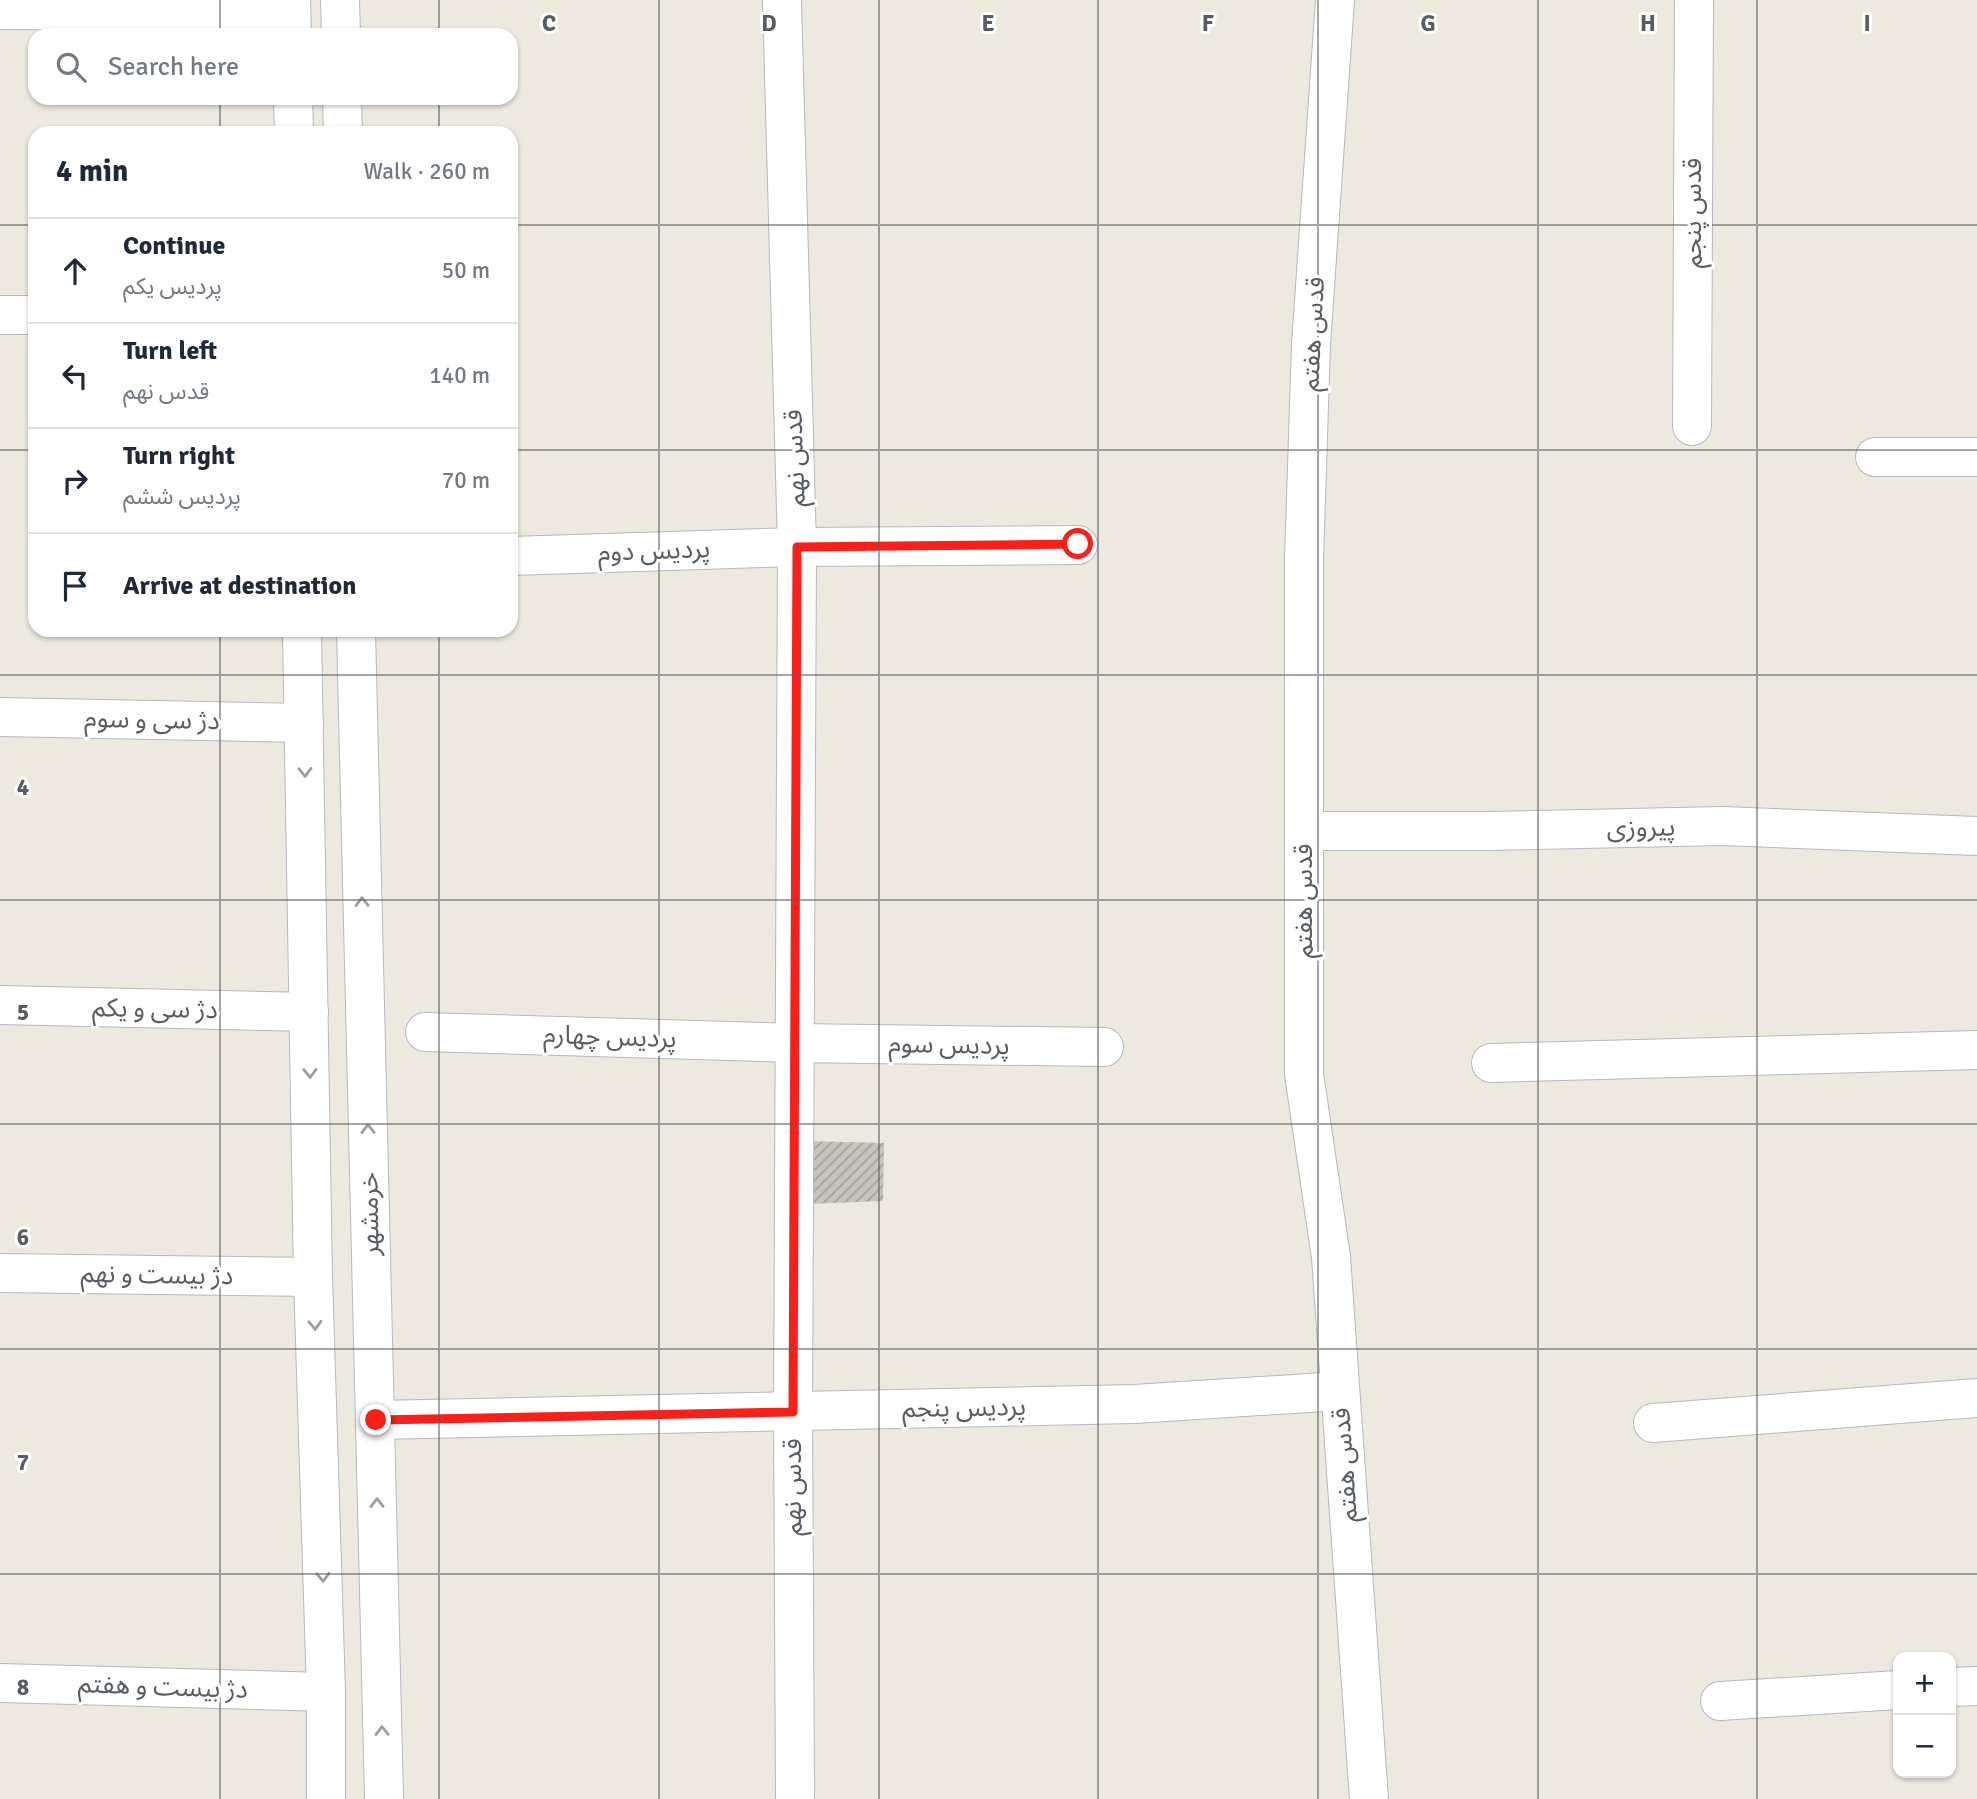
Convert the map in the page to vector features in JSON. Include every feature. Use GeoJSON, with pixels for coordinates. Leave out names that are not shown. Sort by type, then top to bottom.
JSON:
{"type":"FeatureCollection","features":[{"type":"Feature","properties":{"kind":"street"},"geometry":{"type":"LineString","coordinates":[[340,0],[341,28]]}},
{"type":"Feature","properties":{"kind":"street","name":"قدس نهم"},"geometry":{"type":"LineString","coordinates":[[782,0],[797,547],[793,1412],[796,1799]]}},
{"type":"Feature","properties":{"kind":"street","name":"قدس هفتم"},"geometry":{"type":"LineString","coordinates":[[1335,0],[1310,357],[1304,560],[1304,1074],[1331,1257],[1369,1799]]}},
{"type":"Feature","properties":{"kind":"street","name":"قدس پنجم"},"geometry":{"type":"LineString","coordinates":[[1692,426],[1694,0]]}},
{"type":"Feature","properties":{"kind":"street"},"geometry":{"type":"LineString","coordinates":[[0,10],[291,16]]}},
{"type":"Feature","properties":{"kind":"street"},"geometry":{"type":"LineString","coordinates":[[293,105],[294,126]]}},
{"type":"Feature","properties":{"kind":"street"},"geometry":{"type":"LineString","coordinates":[[342,105],[343,126]]}},
{"type":"Feature","properties":{"kind":"street"},"geometry":{"type":"LineString","coordinates":[[0,315],[28,316]]}},
{"type":"Feature","properties":{"kind":"street"},"geometry":{"type":"LineString","coordinates":[[1875,457],[1977,457]]}},
{"type":"Feature","properties":{"kind":"street","name":"پردیس دوم"},"geometry":{"type":"LineString","coordinates":[[518,555],[797,547],[1078,544]]}},
{"type":"Feature","properties":{"kind":"street"},"geometry":{"type":"LineString","coordinates":[[302,637],[313,1277],[326,1692],[326,1799]]}},
{"type":"Feature","properties":{"kind":"street","name":"خرمشهر"},"geometry":{"type":"LineString","coordinates":[[355,637],[384,1799]]}},
{"type":"Feature","properties":{"kind":"street","name":"دژ سی و سوم"},"geometry":{"type":"LineString","coordinates":[[0,717],[304,723]]}},
{"type":"Feature","properties":{"kind":"street","name":"پیروزی"},"geometry":{"type":"LineString","coordinates":[[1304,831],[1486,831],[1723,826],[1977,836]]}},
{"type":"Feature","properties":{"kind":"street","name":"دژ سی و یکم"},"geometry":{"type":"LineString","coordinates":[[0,1005],[309,1012]]}},
{"type":"Feature","properties":{"kind":"street","name":"پردیس چهارم"},"geometry":{"type":"LineString","coordinates":[[425,1032],[795,1043]]}},
{"type":"Feature","properties":{"kind":"street","name":"پردیس سوم"},"geometry":{"type":"LineString","coordinates":[[795,1043],[1104,1047]]}},
{"type":"Feature","properties":{"kind":"street"},"geometry":{"type":"LineString","coordinates":[[1491,1063],[1977,1050]]}},
{"type":"Feature","properties":{"kind":"street","name":"دژ بیست و نهم"},"geometry":{"type":"LineString","coordinates":[[0,1273],[313,1277]]}},
{"type":"Feature","properties":{"kind":"street","name":"پردیس پنجم"},"geometry":{"type":"LineString","coordinates":[[376,1420],[1134,1404],[1340,1391]]}},
{"type":"Feature","properties":{"kind":"street"},"geometry":{"type":"LineString","coordinates":[[1653,1423],[1977,1398]]}},
{"type":"Feature","properties":{"kind":"street","name":"دژ بیست و هفتم"},"geometry":{"type":"LineString","coordinates":[[0,1683],[326,1692]]}},
{"type":"Feature","properties":{"kind":"street"},"geometry":{"type":"LineString","coordinates":[[1956,1687],[1977,1685]]}},
{"type":"Feature","properties":{"kind":"street"},"geometry":{"type":"LineString","coordinates":[[1720,1701],[1893,1690]]}},
{"type":"Feature","properties":{"kind":"building"},"geometry":{"type":"Polygon","coordinates":[[[808,1141],[884,1143],[883,1201],[807,1204],[808,1141]]]}},
{"type":"Feature","properties":{"kind":"route"},"geometry":{"type":"LineString","coordinates":[[376,1420],[793,1412],[797,547],[1078,544]]}}]}
